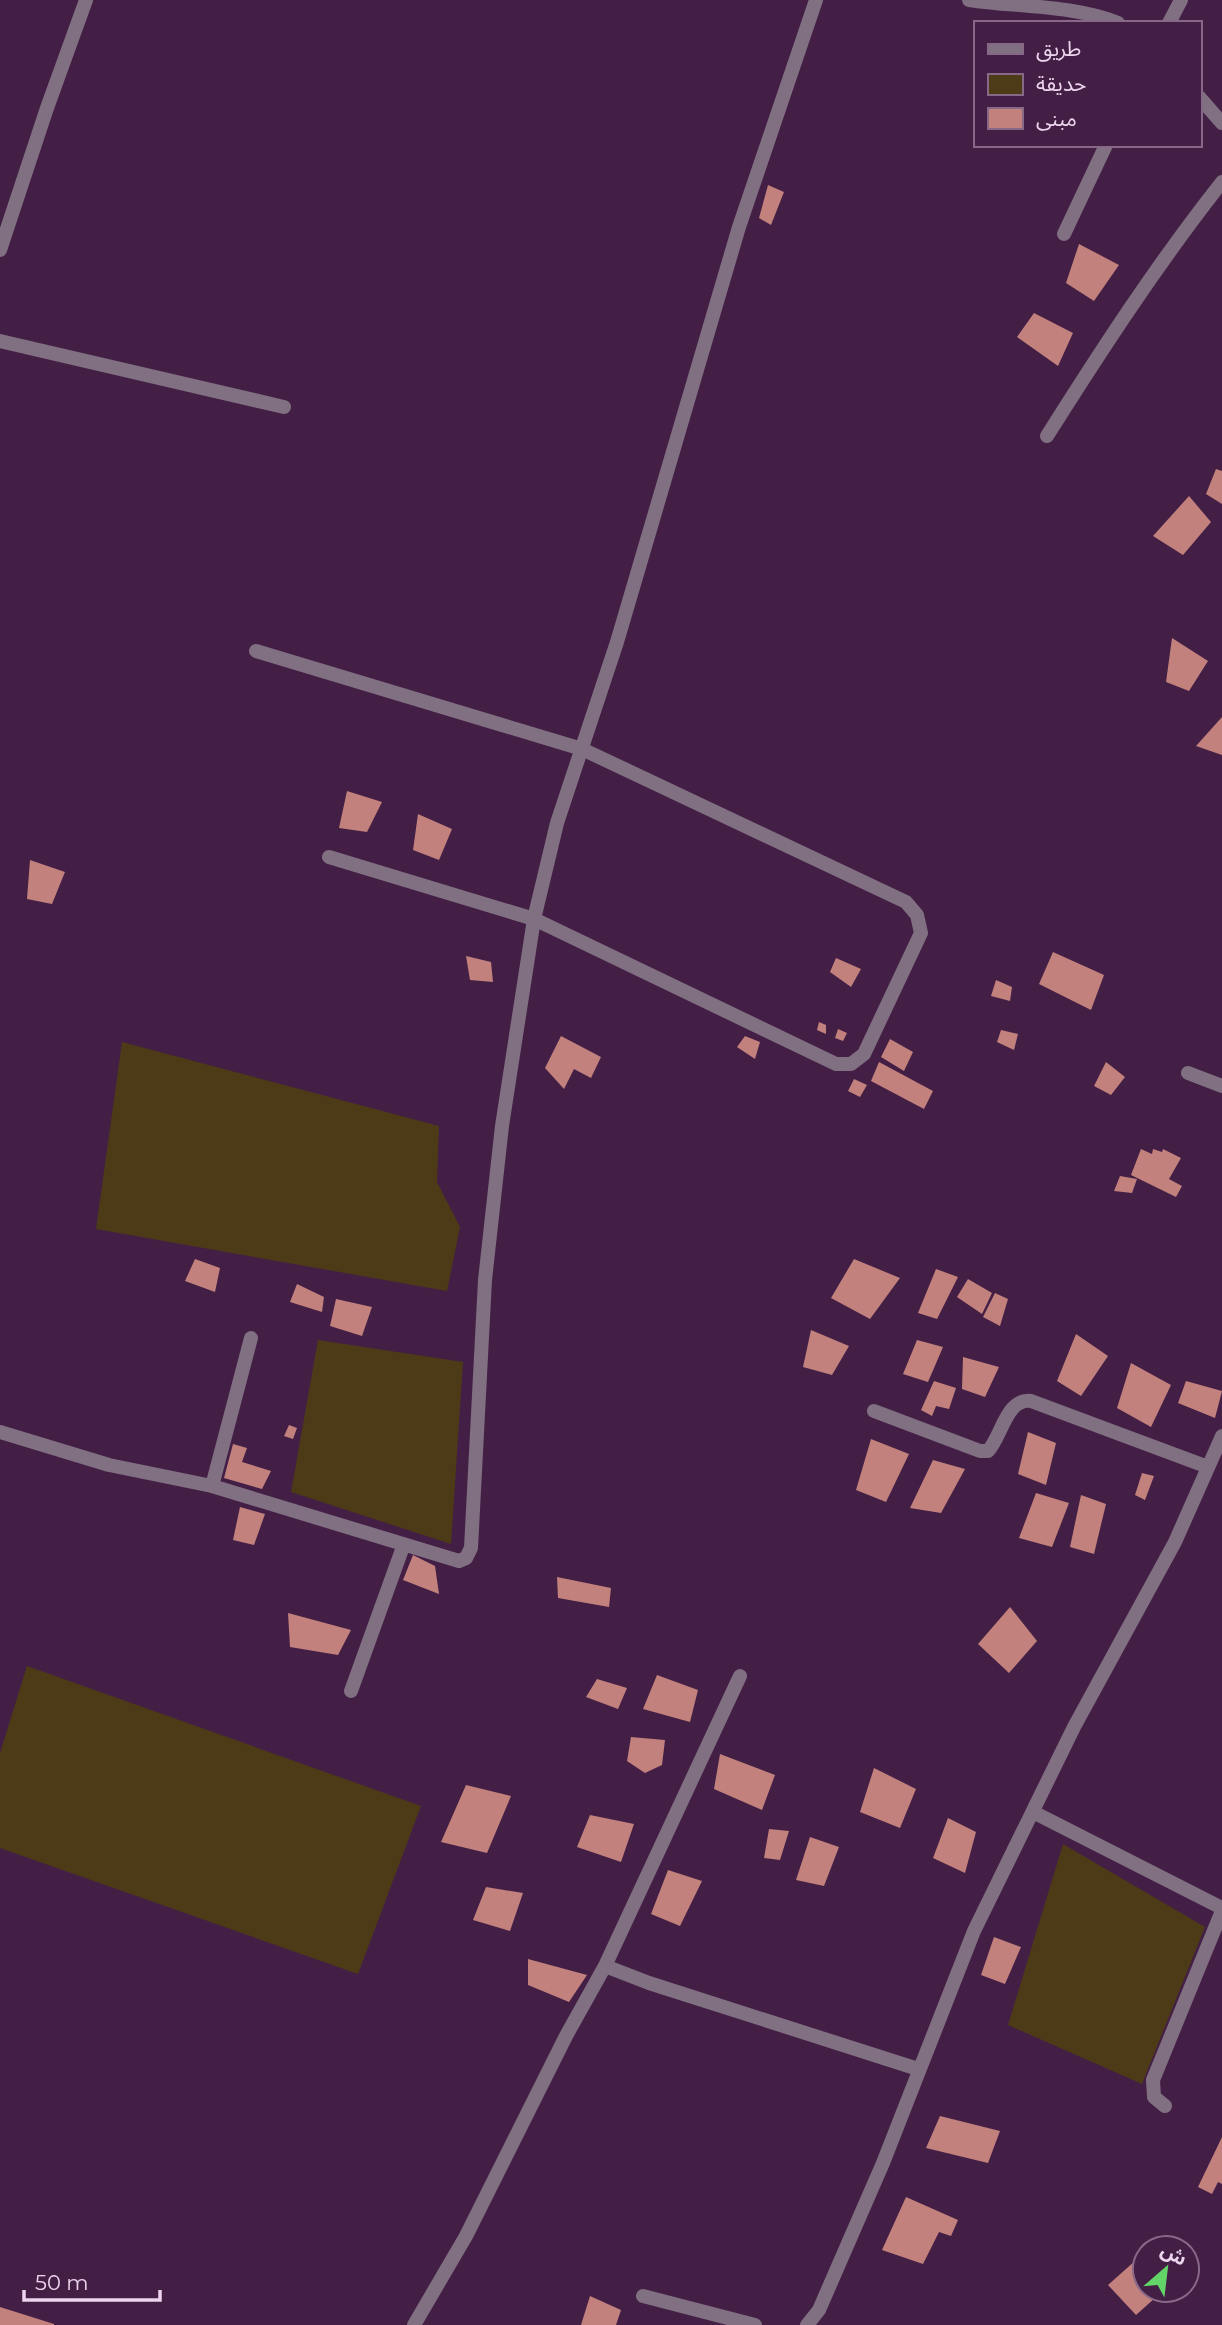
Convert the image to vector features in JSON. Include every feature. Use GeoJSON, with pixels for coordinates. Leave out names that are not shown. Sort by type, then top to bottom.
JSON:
{"type":"FeatureCollection","features":[{"type":"Feature","properties":{"kind":"street"},"geometry":{"type":"LineString","coordinates":[[0,250],[86,0]]}},
{"type":"Feature","properties":{"kind":"street"},"geometry":{"type":"LineString","coordinates":[[0,1432],[109,1465],[212,1486],[459,1561],[466,1558],[471,1548],[485,1280],[502,1126],[534,919],[557,823],[617,642],[739,227],[816,0]]}},
{"type":"Feature","properties":{"kind":"street"},"geometry":{"type":"LineString","coordinates":[[969,0],[1056,5],[1113,21]]}},
{"type":"Feature","properties":{"kind":"street"},"geometry":{"type":"LineString","coordinates":[[1170,21],[1181,0]]}},
{"type":"Feature","properties":{"kind":"street"},"geometry":{"type":"LineString","coordinates":[[1201,99],[1222,123]]}},
{"type":"Feature","properties":{"kind":"street"},"geometry":{"type":"LineString","coordinates":[[1064,234],[1106,147]]}},
{"type":"Feature","properties":{"kind":"street"},"geometry":{"type":"LineString","coordinates":[[1046,436],[1112,333],[1184,230],[1222,182]]}},
{"type":"Feature","properties":{"kind":"street"},"geometry":{"type":"LineString","coordinates":[[0,341],[284,407]]}},
{"type":"Feature","properties":{"kind":"street"},"geometry":{"type":"LineString","coordinates":[[256,651],[582,749],[906,902],[917,915],[921,933],[864,1054],[851,1064],[836,1064],[534,919],[329,857]]}},
{"type":"Feature","properties":{"kind":"street"},"geometry":{"type":"LineString","coordinates":[[1188,1073],[1222,1086]]}},
{"type":"Feature","properties":{"kind":"street"},"geometry":{"type":"LineString","coordinates":[[212,1486],[251,1338]]}},
{"type":"Feature","properties":{"kind":"street"},"geometry":{"type":"LineString","coordinates":[[874,1411],[980,1451],[988,1451],[1014,1404],[1022,1399],[1208,1467]]}},
{"type":"Feature","properties":{"kind":"street"},"geometry":{"type":"LineString","coordinates":[[807,2325],[820,2310],[883,2163],[974,1931],[1074,1727],[1175,1542],[1222,1436]]}},
{"type":"Feature","properties":{"kind":"street"},"geometry":{"type":"LineString","coordinates":[[351,1691],[404,1544]]}},
{"type":"Feature","properties":{"kind":"street"},"geometry":{"type":"LineString","coordinates":[[414,2325],[466,2236],[566,2036],[606,1966],[740,1676]]}},
{"type":"Feature","properties":{"kind":"street"},"geometry":{"type":"LineString","coordinates":[[1033,1812],[1222,1910],[1153,2080],[1154,2097],[1166,2106]]}},
{"type":"Feature","properties":{"kind":"street"},"geometry":{"type":"LineString","coordinates":[[606,1966],[649,1983],[918,2069]]}},
{"type":"Feature","properties":{"kind":"street"},"geometry":{"type":"LineString","coordinates":[[643,2296],[755,2325]]}},
{"type":"Feature","properties":{"kind":"green space"},"geometry":{"type":"Polygon","coordinates":[[[122,1042],[439,1126],[437,1182],[460,1227],[447,1291],[96,1229],[122,1042]]]}},
{"type":"Feature","properties":{"kind":"green space"},"geometry":{"type":"Polygon","coordinates":[[[318,1340],[463,1362],[451,1544],[291,1492],[318,1340]]]}},
{"type":"Feature","properties":{"kind":"green space"},"geometry":{"type":"Polygon","coordinates":[[[27,1666],[421,1806],[358,1974],[0,1848],[0,1753],[27,1666]]]}},
{"type":"Feature","properties":{"kind":"green space"},"geometry":{"type":"Polygon","coordinates":[[[1063,1844],[1205,1927],[1142,2084],[1008,2025],[1063,1844]]]}},
{"type":"Feature","properties":{"kind":"building"},"geometry":{"type":"Polygon","coordinates":[[[768,185],[784,192],[771,225],[759,218],[768,185]]]}},
{"type":"Feature","properties":{"kind":"building"},"geometry":{"type":"Polygon","coordinates":[[[1079,244],[1119,265],[1094,301],[1066,283],[1079,244]]]}},
{"type":"Feature","properties":{"kind":"building"},"geometry":{"type":"Polygon","coordinates":[[[1034,313],[1073,333],[1058,366],[1017,337],[1034,313]]]}},
{"type":"Feature","properties":{"kind":"building"},"geometry":{"type":"Polygon","coordinates":[[[1216,469],[1222,471],[1222,504],[1206,494],[1216,469]]]}},
{"type":"Feature","properties":{"kind":"building"},"geometry":{"type":"Polygon","coordinates":[[[1189,496],[1211,522],[1183,555],[1153,536],[1189,496]]]}},
{"type":"Feature","properties":{"kind":"building"},"geometry":{"type":"Polygon","coordinates":[[[1172,638],[1208,661],[1189,691],[1166,682],[1172,638]]]}},
{"type":"Feature","properties":{"kind":"building"},"geometry":{"type":"Polygon","coordinates":[[[1222,717],[1222,755],[1196,746],[1222,717]]]}},
{"type":"Feature","properties":{"kind":"building"},"geometry":{"type":"Polygon","coordinates":[[[347,791],[382,802],[367,832],[339,828],[347,791]]]}},
{"type":"Feature","properties":{"kind":"building"},"geometry":{"type":"Polygon","coordinates":[[[418,814],[452,829],[439,860],[413,850],[418,814]]]}},
{"type":"Feature","properties":{"kind":"building"},"geometry":{"type":"Polygon","coordinates":[[[30,860],[65,872],[52,904],[27,899],[30,860]]]}},
{"type":"Feature","properties":{"kind":"building"},"geometry":{"type":"Polygon","coordinates":[[[1053,952],[1104,975],[1091,1010],[1039,984],[1053,952]]]}},
{"type":"Feature","properties":{"kind":"building"},"geometry":{"type":"Polygon","coordinates":[[[466,956],[491,962],[493,982],[470,980],[466,956]]]}},
{"type":"Feature","properties":{"kind":"building"},"geometry":{"type":"Polygon","coordinates":[[[836,958],[861,969],[851,987],[830,972],[836,958]]]}},
{"type":"Feature","properties":{"kind":"building"},"geometry":{"type":"Polygon","coordinates":[[[996,980],[1012,987],[1010,1001],[991,996],[996,980]]]}},
{"type":"Feature","properties":{"kind":"building"},"geometry":{"type":"Polygon","coordinates":[[[819,1022],[826,1025],[826,1034],[817,1030],[819,1022]]]}},
{"type":"Feature","properties":{"kind":"building"},"geometry":{"type":"Polygon","coordinates":[[[838,1029],[847,1033],[843,1041],[835,1038],[838,1029]]]}},
{"type":"Feature","properties":{"kind":"building"},"geometry":{"type":"Polygon","coordinates":[[[1001,1030],[1018,1034],[1014,1050],[997,1042],[1001,1030]]]}},
{"type":"Feature","properties":{"kind":"building"},"geometry":{"type":"Polygon","coordinates":[[[561,1036],[601,1057],[591,1078],[574,1069],[564,1089],[545,1068],[561,1036]]]}},
{"type":"Feature","properties":{"kind":"building"},"geometry":{"type":"Polygon","coordinates":[[[745,1036],[760,1042],[755,1059],[737,1047],[745,1036]]]}},
{"type":"Feature","properties":{"kind":"building"},"geometry":{"type":"Polygon","coordinates":[[[890,1039],[913,1052],[904,1071],[881,1057],[890,1039]]]}},
{"type":"Feature","properties":{"kind":"building"},"geometry":{"type":"Polygon","coordinates":[[[879,1062],[933,1091],[924,1109],[871,1081],[879,1062]]]}},
{"type":"Feature","properties":{"kind":"building"},"geometry":{"type":"Polygon","coordinates":[[[1106,1062],[1125,1077],[1111,1095],[1094,1086],[1106,1062]]]}},
{"type":"Feature","properties":{"kind":"building"},"geometry":{"type":"Polygon","coordinates":[[[854,1079],[867,1085],[860,1097],[848,1091],[854,1079]]]}},
{"type":"Feature","properties":{"kind":"building"},"geometry":{"type":"Polygon","coordinates":[[[1141,1149],[1152,1154],[1153,1149],[1162,1152],[1163,1149],[1181,1158],[1169,1179],[1182,1186],[1176,1197],[1131,1175],[1141,1149]]]}},
{"type":"Feature","properties":{"kind":"building"},"geometry":{"type":"Polygon","coordinates":[[[1120,1176],[1137,1179],[1132,1193],[1114,1191],[1120,1176]]]}},
{"type":"Feature","properties":{"kind":"building"},"geometry":{"type":"Polygon","coordinates":[[[195,1259],[220,1268],[215,1292],[185,1281],[195,1259]]]}},
{"type":"Feature","properties":{"kind":"building"},"geometry":{"type":"Polygon","coordinates":[[[854,1259],[900,1278],[870,1319],[831,1298],[854,1259]]]}},
{"type":"Feature","properties":{"kind":"building"},"geometry":{"type":"Polygon","coordinates":[[[936,1269],[958,1277],[937,1319],[918,1313],[936,1269]]]}},
{"type":"Feature","properties":{"kind":"building"},"geometry":{"type":"Polygon","coordinates":[[[968,1279],[992,1293],[982,1314],[957,1297],[968,1279]]]}},
{"type":"Feature","properties":{"kind":"building"},"geometry":{"type":"Polygon","coordinates":[[[297,1284],[324,1297],[322,1312],[290,1302],[297,1284]]]}},
{"type":"Feature","properties":{"kind":"building"},"geometry":{"type":"Polygon","coordinates":[[[995,1293],[1008,1299],[1000,1326],[983,1317],[995,1293]]]}},
{"type":"Feature","properties":{"kind":"building"},"geometry":{"type":"Polygon","coordinates":[[[336,1299],[372,1307],[362,1336],[330,1326],[336,1299]]]}},
{"type":"Feature","properties":{"kind":"building"},"geometry":{"type":"Polygon","coordinates":[[[811,1330],[849,1346],[832,1375],[803,1367],[811,1330]]]}},
{"type":"Feature","properties":{"kind":"building"},"geometry":{"type":"Polygon","coordinates":[[[1076,1334],[1108,1356],[1081,1396],[1057,1381],[1076,1334]]]}},
{"type":"Feature","properties":{"kind":"building"},"geometry":{"type":"Polygon","coordinates":[[[917,1340],[943,1347],[928,1382],[903,1374],[917,1340]]]}},
{"type":"Feature","properties":{"kind":"building"},"geometry":{"type":"Polygon","coordinates":[[[963,1357],[999,1367],[985,1397],[962,1389],[963,1357]]]}},
{"type":"Feature","properties":{"kind":"building"},"geometry":{"type":"Polygon","coordinates":[[[1131,1363],[1171,1385],[1151,1427],[1117,1408],[1131,1363]]]}},
{"type":"Feature","properties":{"kind":"building"},"geometry":{"type":"Polygon","coordinates":[[[934,1381],[956,1388],[949,1409],[936,1406],[932,1416],[921,1410],[934,1381]]]}},
{"type":"Feature","properties":{"kind":"building"},"geometry":{"type":"Polygon","coordinates":[[[1186,1381],[1222,1391],[1215,1418],[1178,1403],[1186,1381]]]}},
{"type":"Feature","properties":{"kind":"building"},"geometry":{"type":"Polygon","coordinates":[[[289,1425],[297,1428],[293,1439],[284,1436],[289,1425]]]}},
{"type":"Feature","properties":{"kind":"building"},"geometry":{"type":"Polygon","coordinates":[[[1028,1432],[1056,1443],[1046,1485],[1018,1474],[1028,1432]]]}},
{"type":"Feature","properties":{"kind":"building"},"geometry":{"type":"Polygon","coordinates":[[[871,1439],[909,1454],[886,1502],[856,1490],[871,1439]]]}},
{"type":"Feature","properties":{"kind":"building"},"geometry":{"type":"Polygon","coordinates":[[[233,1444],[247,1448],[242,1462],[271,1471],[262,1489],[224,1478],[233,1444]]]}},
{"type":"Feature","properties":{"kind":"building"},"geometry":{"type":"Polygon","coordinates":[[[933,1460],[965,1469],[941,1513],[910,1508],[933,1460]]]}},
{"type":"Feature","properties":{"kind":"building"},"geometry":{"type":"Polygon","coordinates":[[[1142,1473],[1154,1476],[1145,1500],[1135,1495],[1142,1473]]]}},
{"type":"Feature","properties":{"kind":"building"},"geometry":{"type":"Polygon","coordinates":[[[1036,1493],[1069,1503],[1052,1547],[1019,1538],[1036,1493]]]}},
{"type":"Feature","properties":{"kind":"building"},"geometry":{"type":"Polygon","coordinates":[[[1081,1495],[1106,1504],[1094,1554],[1070,1547],[1081,1495]]]}},
{"type":"Feature","properties":{"kind":"building"},"geometry":{"type":"Polygon","coordinates":[[[240,1507],[265,1514],[254,1545],[233,1540],[240,1507]]]}},
{"type":"Feature","properties":{"kind":"building"},"geometry":{"type":"Polygon","coordinates":[[[413,1555],[435,1566],[439,1594],[403,1580],[413,1555]]]}},
{"type":"Feature","properties":{"kind":"building"},"geometry":{"type":"Polygon","coordinates":[[[557,1577],[611,1588],[609,1607],[558,1598],[557,1577]]]}},
{"type":"Feature","properties":{"kind":"building"},"geometry":{"type":"Polygon","coordinates":[[[1010,1607],[1037,1641],[1009,1673],[978,1644],[1010,1607]]]}},
{"type":"Feature","properties":{"kind":"building"},"geometry":{"type":"Polygon","coordinates":[[[288,1613],[351,1630],[338,1655],[290,1647],[288,1613]]]}},
{"type":"Feature","properties":{"kind":"building"},"geometry":{"type":"Polygon","coordinates":[[[657,1675],[698,1690],[690,1722],[643,1709],[657,1675]]]}},
{"type":"Feature","properties":{"kind":"building"},"geometry":{"type":"Polygon","coordinates":[[[597,1679],[627,1688],[618,1709],[586,1697],[597,1679]]]}},
{"type":"Feature","properties":{"kind":"building"},"geometry":{"type":"Polygon","coordinates":[[[631,1737],[665,1740],[662,1765],[645,1773],[627,1761],[631,1737]]]}},
{"type":"Feature","properties":{"kind":"building"},"geometry":{"type":"Polygon","coordinates":[[[720,1754],[775,1775],[762,1810],[714,1789],[720,1754]]]}},
{"type":"Feature","properties":{"kind":"building"},"geometry":{"type":"Polygon","coordinates":[[[874,1768],[916,1789],[900,1828],[860,1812],[874,1768]]]}},
{"type":"Feature","properties":{"kind":"building"},"geometry":{"type":"Polygon","coordinates":[[[466,1785],[511,1796],[487,1853],[441,1842],[466,1785]]]}},
{"type":"Feature","properties":{"kind":"building"},"geometry":{"type":"Polygon","coordinates":[[[590,1815],[634,1824],[621,1862],[577,1847],[590,1815]]]}},
{"type":"Feature","properties":{"kind":"building"},"geometry":{"type":"Polygon","coordinates":[[[948,1818],[976,1832],[965,1873],[933,1858],[948,1818]]]}},
{"type":"Feature","properties":{"kind":"building"},"geometry":{"type":"Polygon","coordinates":[[[769,1829],[789,1831],[780,1860],[764,1858],[769,1829]]]}},
{"type":"Feature","properties":{"kind":"building"},"geometry":{"type":"Polygon","coordinates":[[[810,1837],[839,1847],[824,1886],[796,1880],[810,1837]]]}},
{"type":"Feature","properties":{"kind":"building"},"geometry":{"type":"Polygon","coordinates":[[[668,1870],[702,1881],[680,1926],[651,1914],[668,1870]]]}},
{"type":"Feature","properties":{"kind":"building"},"geometry":{"type":"Polygon","coordinates":[[[486,1887],[523,1893],[510,1931],[473,1920],[486,1887]]]}},
{"type":"Feature","properties":{"kind":"building"},"geometry":{"type":"Polygon","coordinates":[[[994,1937],[1021,1947],[1005,1984],[981,1975],[994,1937]]]}},
{"type":"Feature","properties":{"kind":"building"},"geometry":{"type":"Polygon","coordinates":[[[528,1959],[587,1975],[569,2002],[528,1985],[528,1959]]]}},
{"type":"Feature","properties":{"kind":"building"},"geometry":{"type":"Polygon","coordinates":[[[940,2116],[1000,2131],[988,2163],[926,2148],[940,2116]]]}},
{"type":"Feature","properties":{"kind":"building"},"geometry":{"type":"Polygon","coordinates":[[[1222,2137],[1222,2184],[1218,2182],[1212,2194],[1198,2187],[1222,2137]]]}},
{"type":"Feature","properties":{"kind":"building"},"geometry":{"type":"Polygon","coordinates":[[[906,2197],[958,2220],[951,2236],[939,2232],[923,2264],[882,2250],[906,2197]]]}},
{"type":"Feature","properties":{"kind":"building"},"geometry":{"type":"Polygon","coordinates":[[[1131,2264],[1131,2304],[1148,2304],[1136,2315],[1108,2285],[1131,2264]]]}},
{"type":"Feature","properties":{"kind":"building"},"geometry":{"type":"Polygon","coordinates":[[[590,2296],[621,2310],[616,2325],[581,2325],[590,2296]]]}},
{"type":"Feature","properties":{"kind":"building"},"geometry":{"type":"Polygon","coordinates":[[[0,2307],[54,2324],[54,2325],[0,2325],[0,2307]]]}}]}
